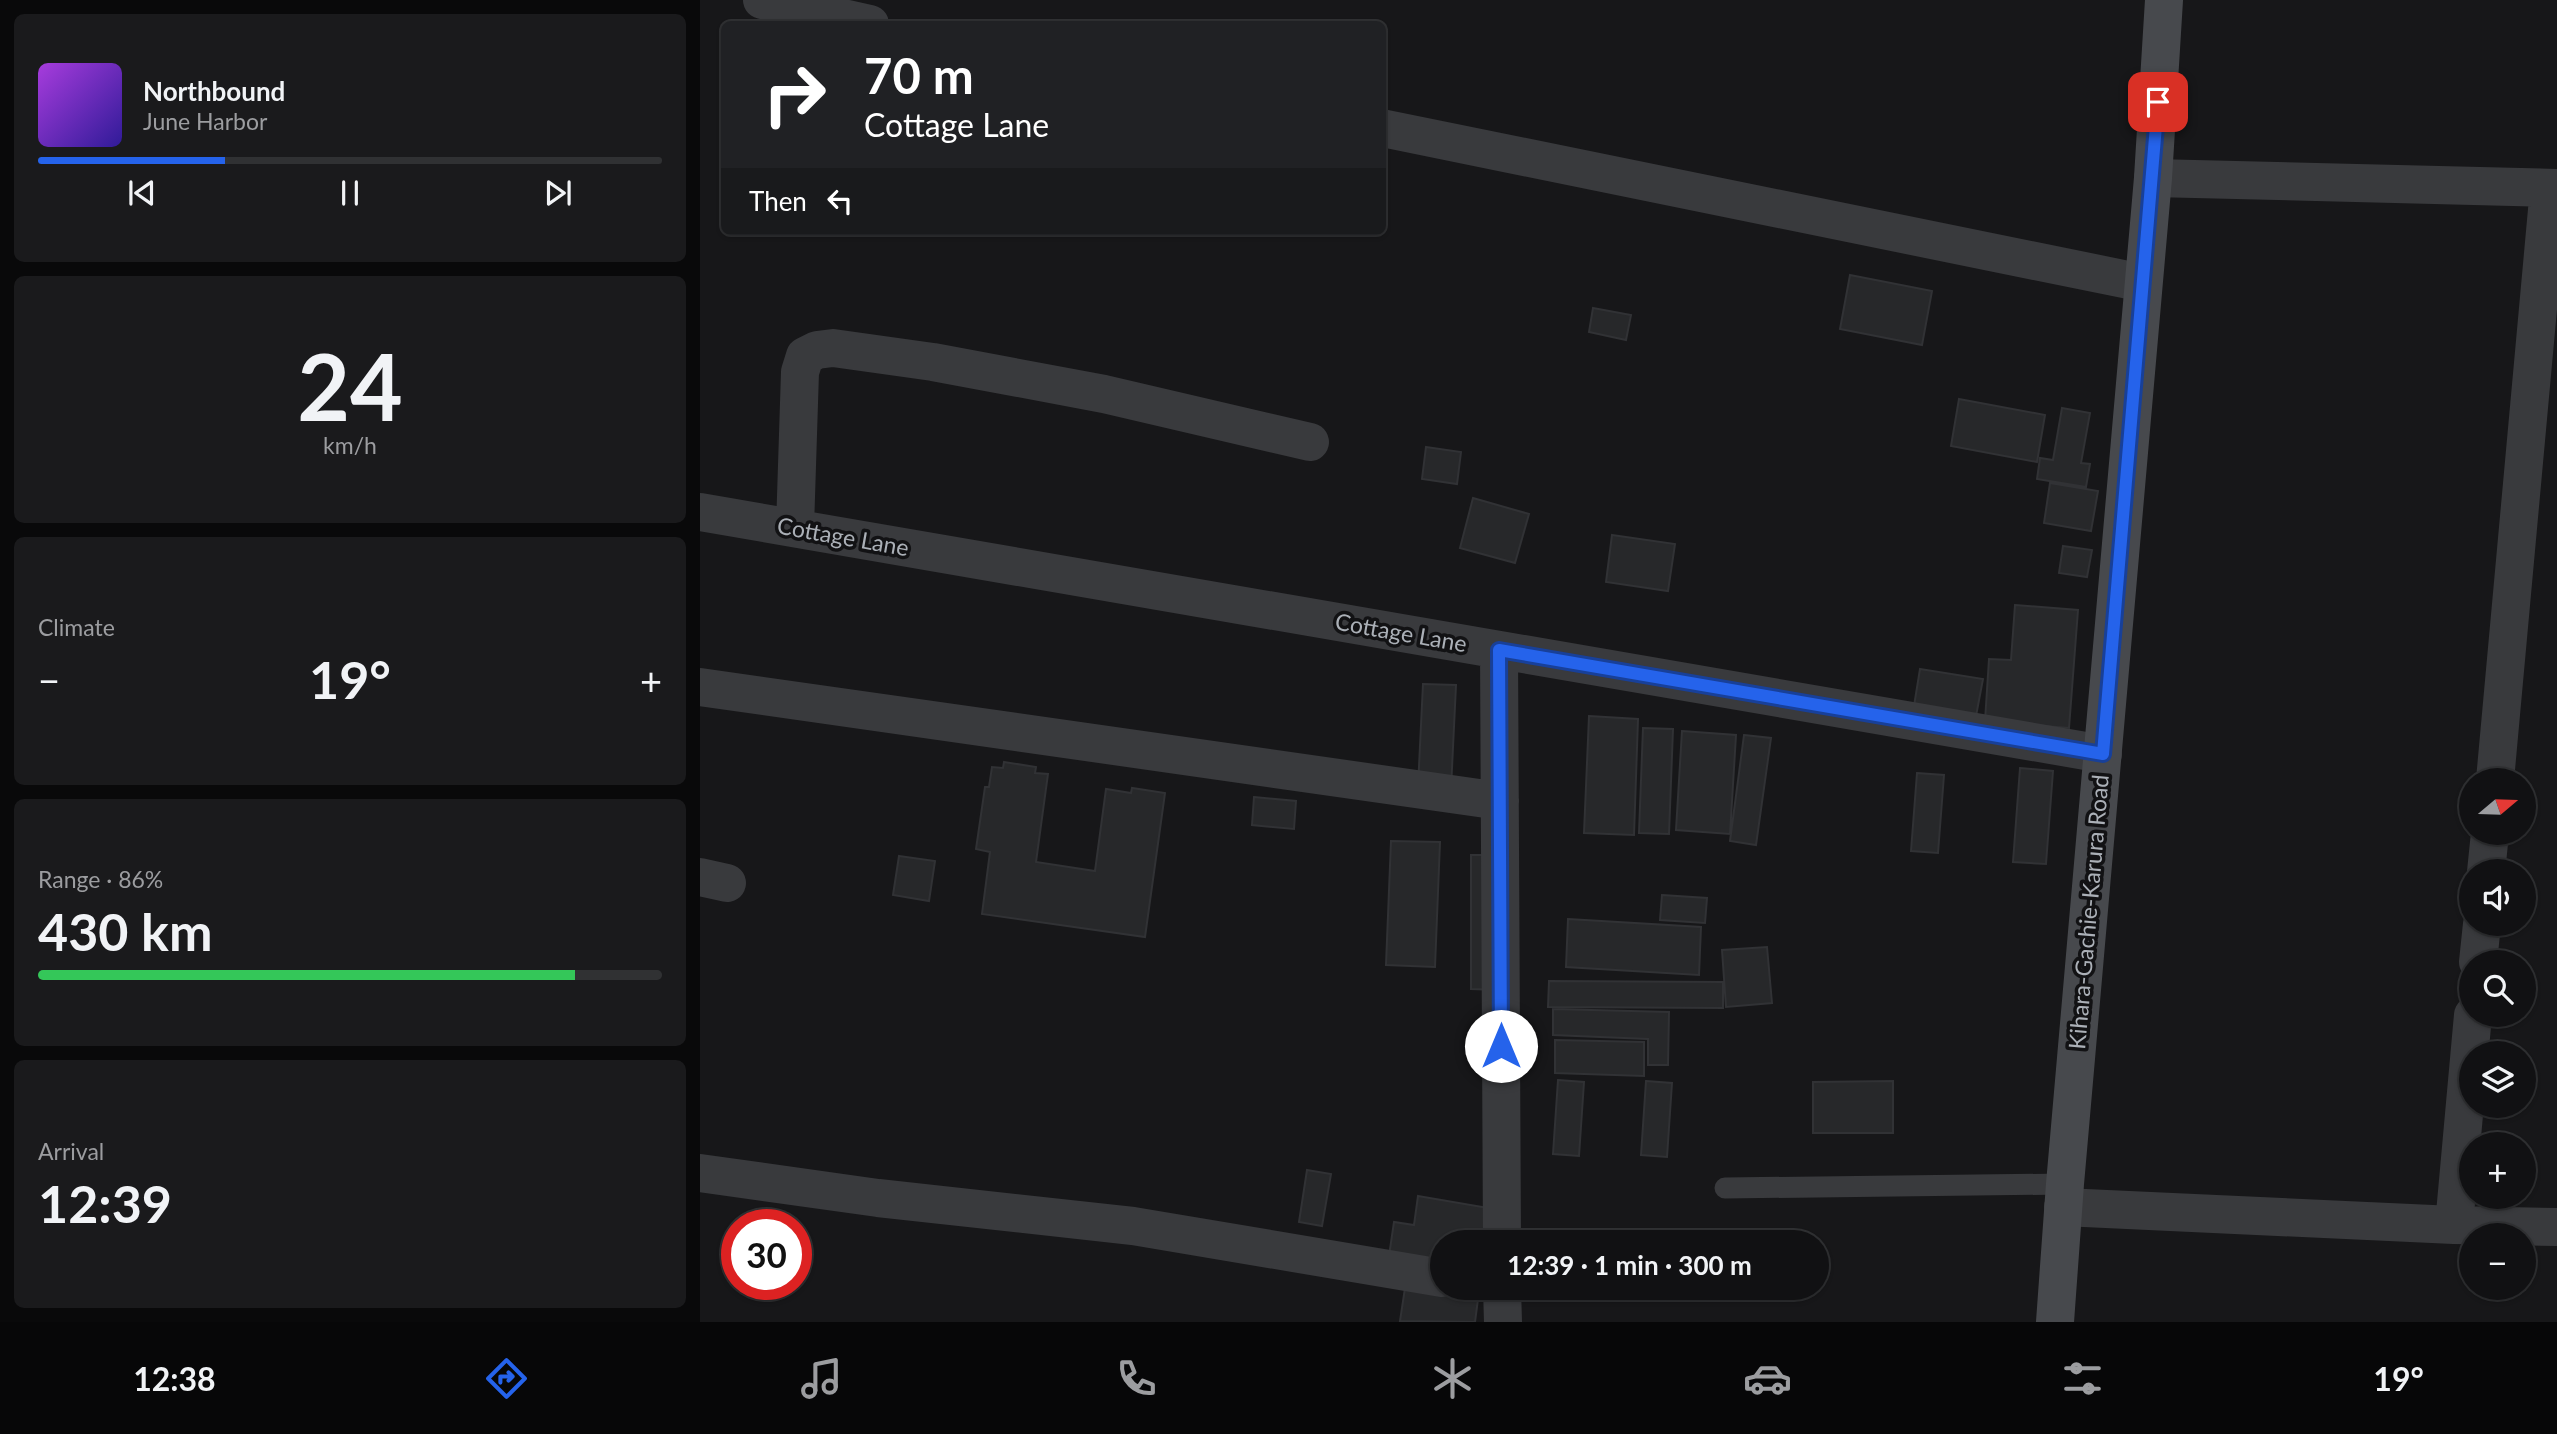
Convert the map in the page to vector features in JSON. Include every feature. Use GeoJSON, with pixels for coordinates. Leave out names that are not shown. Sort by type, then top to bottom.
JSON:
{"type":"FeatureCollection","features":[{"type":"Feature","properties":{"kind":"street"},"geometry":{"type":"LineString","coordinates":[[762,0],[856,21]]}},
{"type":"Feature","properties":{"kind":"street","name":"Kihara-Gachie-Karura Road"},"geometry":{"type":"LineString","coordinates":[[2055,1322],[2153,178],[2164,0]]}},
{"type":"Feature","properties":{"kind":"street"},"geometry":{"type":"LineString","coordinates":[[1386,129],[2143,283]]}},
{"type":"Feature","properties":{"kind":"street"},"geometry":{"type":"LineString","coordinates":[[2153,178],[2553,188],[2496,768]]}},
{"type":"Feature","properties":{"kind":"street"},"geometry":{"type":"LineString","coordinates":[[795,528],[800,372],[805,356],[817,350],[833,348],[921,360],[1104,394],[1310,442]]}},
{"type":"Feature","properties":{"kind":"street","name":"Cottage Lane"},"geometry":{"type":"LineString","coordinates":[[700,512],[2103,754]]}},
{"type":"Feature","properties":{"kind":"street"},"geometry":{"type":"LineString","coordinates":[[1499,650],[1502,1230]]}},
{"type":"Feature","properties":{"kind":"street"},"geometry":{"type":"LineString","coordinates":[[700,687],[1500,801]]}},
{"type":"Feature","properties":{"kind":"street"},"geometry":{"type":"LineString","coordinates":[[2454,1225],[2472,1027]]}},
{"type":"Feature","properties":{"kind":"street"},"geometry":{"type":"LineString","coordinates":[[700,1173],[878,1198],[1133,1226],[1430,1276]]}},
{"type":"Feature","properties":{"kind":"street"},"geometry":{"type":"LineString","coordinates":[[2064,1195],[2454,1225],[2557,1227]]}},
{"type":"Feature","properties":{"kind":"street"},"geometry":{"type":"LineString","coordinates":[[1502,1300],[1503,1322]]}},
{"type":"Feature","properties":{"kind":"lane"},"geometry":{"type":"LineString","coordinates":[[1726,1188],[2064,1195]]}},
{"type":"Feature","properties":{"kind":"building"},"geometry":{"type":"Polygon","coordinates":[[[1850,275],[1932,291],[1922,345],[1840,329],[1850,275]]]}},
{"type":"Feature","properties":{"kind":"building"},"geometry":{"type":"Polygon","coordinates":[[[1593,308],[1631,315],[1626,340],[1589,332],[1593,308]]]}},
{"type":"Feature","properties":{"kind":"building"},"geometry":{"type":"Polygon","coordinates":[[[1959,399],[2045,415],[2037,462],[1951,446],[1959,399]]]}},
{"type":"Feature","properties":{"kind":"building"},"geometry":{"type":"Polygon","coordinates":[[[2062,408],[2090,413],[2081,463],[2090,464],[2086,487],[2037,479],[2040,458],[2053,460],[2062,408]]]}},
{"type":"Feature","properties":{"kind":"building"},"geometry":{"type":"Polygon","coordinates":[[[1426,447],[1461,452],[1457,484],[1422,479],[1426,447]]]}},
{"type":"Feature","properties":{"kind":"building"},"geometry":{"type":"Polygon","coordinates":[[[2050,483],[2098,491],[2091,531],[2044,523],[2050,483]]]}},
{"type":"Feature","properties":{"kind":"building"},"geometry":{"type":"Polygon","coordinates":[[[1473,498],[1529,514],[1515,563],[1460,548],[1473,498]]]}},
{"type":"Feature","properties":{"kind":"building"},"geometry":{"type":"Polygon","coordinates":[[[1612,535],[1675,544],[1668,591],[1606,582],[1612,535]]]}},
{"type":"Feature","properties":{"kind":"building"},"geometry":{"type":"Polygon","coordinates":[[[2063,546],[2092,550],[2087,577],[2059,573],[2063,546]]]}},
{"type":"Feature","properties":{"kind":"building"},"geometry":{"type":"Polygon","coordinates":[[[2015,605],[2078,610],[2069,728],[1985,721],[1989,659],[2011,660],[2015,605]]]}},
{"type":"Feature","properties":{"kind":"building"},"geometry":{"type":"Polygon","coordinates":[[[1920,669],[1983,679],[1976,716],[1914,706],[1920,669]]]}},
{"type":"Feature","properties":{"kind":"building"},"geometry":{"type":"Polygon","coordinates":[[[1423,684],[1456,685],[1451,789],[1418,787],[1423,684]]]}},
{"type":"Feature","properties":{"kind":"building"},"geometry":{"type":"Polygon","coordinates":[[[1589,716],[1638,719],[1634,835],[1584,833],[1589,716]]]}},
{"type":"Feature","properties":{"kind":"building"},"geometry":{"type":"Polygon","coordinates":[[[1643,728],[1673,729],[1669,834],[1639,833],[1643,728]]]}},
{"type":"Feature","properties":{"kind":"building"},"geometry":{"type":"Polygon","coordinates":[[[1682,731],[1736,735],[1730,834],[1676,830],[1682,731]]]}},
{"type":"Feature","properties":{"kind":"building"},"geometry":{"type":"Polygon","coordinates":[[[1744,735],[1771,738],[1756,845],[1730,841],[1744,735]]]}},
{"type":"Feature","properties":{"kind":"building"},"geometry":{"type":"Polygon","coordinates":[[[1004,762],[1036,767],[1035,773],[1048,774],[1036,862],[1095,871],[1106,789],[1131,793],[1132,788],[1165,793],[1145,937],[982,914],[990,852],[976,849],[985,787],[989,787],[992,767],[1003,768],[1004,762]]]}},
{"type":"Feature","properties":{"kind":"building"},"geometry":{"type":"Polygon","coordinates":[[[2020,768],[2053,771],[2046,864],[2013,862],[2020,768]]]}},
{"type":"Feature","properties":{"kind":"building"},"geometry":{"type":"Polygon","coordinates":[[[1917,773],[1944,775],[1938,853],[1911,851],[1917,773]]]}},
{"type":"Feature","properties":{"kind":"building"},"geometry":{"type":"Polygon","coordinates":[[[1254,797],[1296,801],[1294,829],[1252,825],[1254,797]]]}},
{"type":"Feature","properties":{"kind":"building"},"geometry":{"type":"Polygon","coordinates":[[[1391,841],[1440,842],[1435,967],[1386,965],[1391,841]]]}},
{"type":"Feature","properties":{"kind":"building"},"geometry":{"type":"Polygon","coordinates":[[[1471,855],[1499,855],[1499,990],[1471,989],[1471,855]]]}},
{"type":"Feature","properties":{"kind":"building"},"geometry":{"type":"Polygon","coordinates":[[[899,856],[935,861],[929,901],[893,895],[899,856]]]}},
{"type":"Feature","properties":{"kind":"building"},"geometry":{"type":"Polygon","coordinates":[[[1662,895],[1707,898],[1705,923],[1660,920],[1662,895]]]}},
{"type":"Feature","properties":{"kind":"building"},"geometry":{"type":"Polygon","coordinates":[[[1568,919],[1701,927],[1699,975],[1566,967],[1568,919]]]}},
{"type":"Feature","properties":{"kind":"building"},"geometry":{"type":"Polygon","coordinates":[[[1767,947],[1772,1003],[1726,1007],[1722,950],[1767,947]]]}},
{"type":"Feature","properties":{"kind":"building"},"geometry":{"type":"Polygon","coordinates":[[[1549,981],[1723,982],[1723,1008],[1548,1007],[1549,981]]]}},
{"type":"Feature","properties":{"kind":"building"},"geometry":{"type":"Polygon","coordinates":[[[1553,1009],[1669,1012],[1668,1065],[1648,1065],[1648,1039],[1553,1035],[1553,1009]]]}},
{"type":"Feature","properties":{"kind":"building"},"geometry":{"type":"Polygon","coordinates":[[[1555,1040],[1644,1042],[1644,1076],[1555,1073],[1555,1040]]]}},
{"type":"Feature","properties":{"kind":"building"},"geometry":{"type":"Polygon","coordinates":[[[1558,1080],[1584,1082],[1579,1156],[1553,1154],[1558,1080]]]}},
{"type":"Feature","properties":{"kind":"building"},"geometry":{"type":"Polygon","coordinates":[[[1646,1081],[1672,1083],[1667,1157],[1641,1155],[1646,1081]]]}},
{"type":"Feature","properties":{"kind":"building"},"geometry":{"type":"Polygon","coordinates":[[[1893,1081],[1893,1133],[1813,1133],[1813,1082],[1893,1081]]]}},
{"type":"Feature","properties":{"kind":"building"},"geometry":{"type":"Polygon","coordinates":[[[1307,1170],[1331,1174],[1322,1226],[1299,1222],[1307,1170]]]}},
{"type":"Feature","properties":{"kind":"building"},"geometry":{"type":"Polygon","coordinates":[[[1418,1196],[1500,1210],[1497,1230],[1430,1230],[1430,1263],[1389,1256],[1394,1222],[1414,1225],[1418,1196]]]}},
{"type":"Feature","properties":{"kind":"building"},"geometry":{"type":"Polygon","coordinates":[[[1405,1288],[1430,1292],[1430,1300],[1478,1300],[1475,1322],[1400,1321],[1405,1288]]]}},
{"type":"Feature","properties":{"kind":"route"},"geometry":{"type":"LineString","coordinates":[[1501,1046],[1499,650],[2103,754],[2158,102]]}}]}
